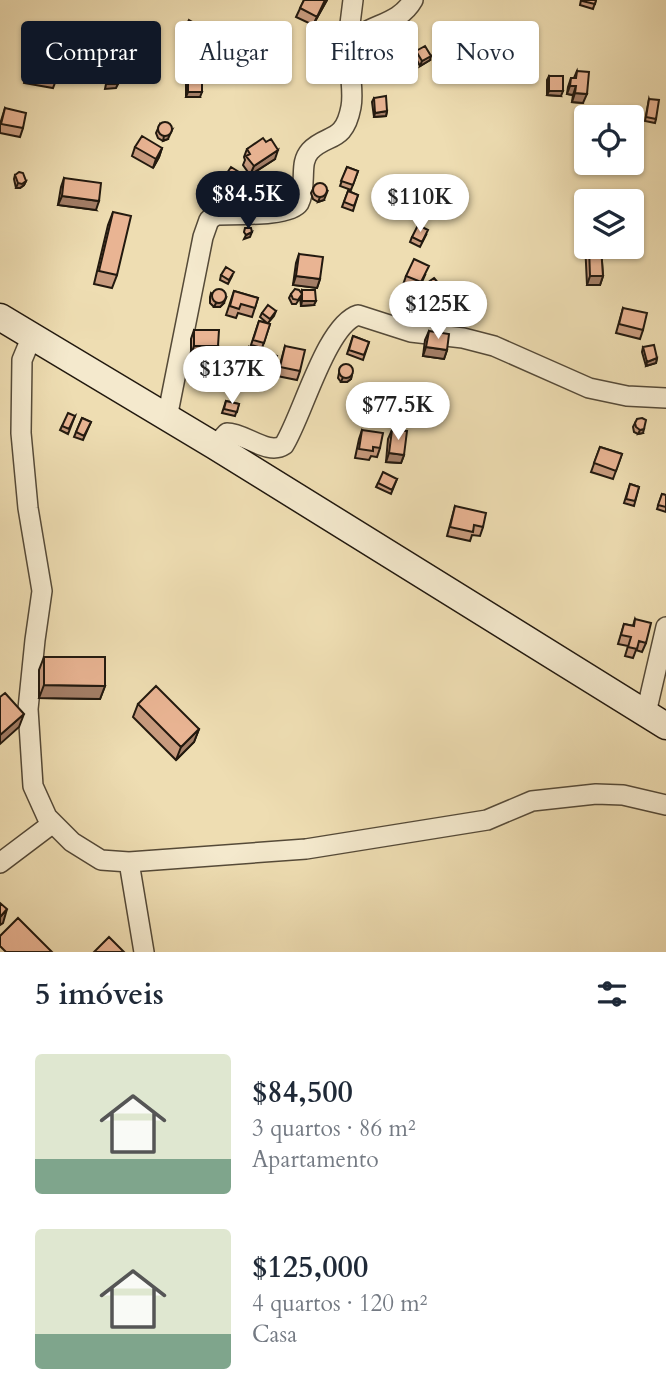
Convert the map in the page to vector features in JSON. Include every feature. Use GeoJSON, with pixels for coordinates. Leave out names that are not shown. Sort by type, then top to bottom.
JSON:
{"type":"FeatureCollection","features":[{"type":"Feature","properties":{"kind":"street"},"geometry":{"type":"LineString","coordinates":[[350,21],[353,0]]}},
{"type":"Feature","properties":{"kind":"street"},"geometry":{"type":"LineString","coordinates":[[389,21],[402,15],[413,0]]}},
{"type":"Feature","properties":{"kind":"street"},"geometry":{"type":"LineString","coordinates":[[167,418],[209,220],[216,215],[278,212],[298,204],[303,188],[306,157],[312,149],[338,136],[351,110],[352,84]]}},
{"type":"Feature","properties":{"kind":"street"},"geometry":{"type":"LineString","coordinates":[[215,446],[227,433],[243,435],[268,447],[280,448],[284,445],[331,344],[351,317],[358,315],[411,332],[463,338],[494,346],[589,388],[627,396],[666,398]]}},
{"type":"Feature","properties":{"kind":"street"},"geometry":{"type":"LineString","coordinates":[[0,317],[215,446],[656,720],[666,627]]}},
{"type":"Feature","properties":{"kind":"street"},"geometry":{"type":"LineString","coordinates":[[32,336],[22,360],[21,433],[28,508],[42,591],[28,709],[33,786],[47,817],[72,842],[101,860],[129,862],[306,849],[487,820],[532,801],[554,798],[596,794],[623,795],[666,805]]}},
{"type":"Feature","properties":{"kind":"street"},"geometry":{"type":"LineString","coordinates":[[0,863],[53,823]]}},
{"type":"Feature","properties":{"kind":"street"},"geometry":{"type":"LineString","coordinates":[[129,862],[144,952]]}},
{"type":"Feature","properties":{"kind":"building"},"geometry":{"type":"Polygon","coordinates":[[[304,0],[325,0],[317,17],[300,8],[304,0]]]}},
{"type":"Feature","properties":{"kind":"building"},"geometry":{"type":"Polygon","coordinates":[[[582,0],[596,0],[595,4],[582,0]]]}},
{"type":"Feature","properties":{"kind":"building"},"geometry":{"type":"Polygon","coordinates":[[[425,46],[431,56],[422,61],[418,50],[425,46]]]}},
{"type":"Feature","properties":{"kind":"building"},"geometry":{"type":"Polygon","coordinates":[[[577,71],[589,72],[587,94],[575,93],[576,86],[570,86],[571,78],[576,78],[577,71]]]}},
{"type":"Feature","properties":{"kind":"building"},"geometry":{"type":"Polygon","coordinates":[[[549,76],[563,76],[563,91],[549,91],[549,76]]]}},
{"type":"Feature","properties":{"kind":"building"},"geometry":{"type":"Polygon","coordinates":[[[188,84],[202,84],[202,92],[188,92],[188,84]]]}},
{"type":"Feature","properties":{"kind":"building"},"geometry":{"type":"Polygon","coordinates":[[[386,96],[387,111],[375,113],[374,98],[386,96]]]}},
{"type":"Feature","properties":{"kind":"building"},"geometry":{"type":"Polygon","coordinates":[[[649,99],[659,100],[656,119],[646,117],[649,99]]]}},
{"type":"Feature","properties":{"kind":"building"},"geometry":{"type":"Polygon","coordinates":[[[5,108],[26,113],[23,128],[1,124],[5,108]]]}},
{"type":"Feature","properties":{"kind":"building"},"geometry":{"type":"Polygon","coordinates":[[[165,122],[170,124],[170,134],[165,136],[160,134],[158,129],[160,124],[165,122]]]}},
{"type":"Feature","properties":{"kind":"building"},"geometry":{"type":"Polygon","coordinates":[[[142,136],[162,148],[156,159],[135,147],[142,136]]]}},
{"type":"Feature","properties":{"kind":"building"},"geometry":{"type":"Polygon","coordinates":[[[263,138],[266,142],[271,139],[278,150],[254,166],[246,156],[250,154],[247,149],[263,138]]]}},
{"type":"Feature","properties":{"kind":"building"},"geometry":{"type":"Polygon","coordinates":[[[231,167],[239,172],[231,184],[223,179],[231,167]]]}},
{"type":"Feature","properties":{"kind":"building"},"geometry":{"type":"Polygon","coordinates":[[[347,167],[358,171],[353,185],[341,181],[347,167]]]}},
{"type":"Feature","properties":{"kind":"building"},"geometry":{"type":"Polygon","coordinates":[[[23,173],[26,181],[22,184],[18,183],[15,175],[23,173]]]}},
{"type":"Feature","properties":{"kind":"building"},"geometry":{"type":"Polygon","coordinates":[[[64,178],[101,183],[99,201],[62,196],[64,178]]]}},
{"type":"Feature","properties":{"kind":"building"},"geometry":{"type":"Polygon","coordinates":[[[317,183],[323,183],[327,190],[323,197],[317,197],[313,193],[313,187],[317,183]]]}},
{"type":"Feature","properties":{"kind":"building"},"geometry":{"type":"Polygon","coordinates":[[[348,191],[358,195],[354,206],[344,202],[348,191]]]}},
{"type":"Feature","properties":{"kind":"building"},"geometry":{"type":"Polygon","coordinates":[[[113,212],[131,216],[117,275],[99,271],[113,212]]]}},
{"type":"Feature","properties":{"kind":"building"},"geometry":{"type":"Polygon","coordinates":[[[418,225],[428,230],[422,242],[412,237],[418,225]]]}},
{"type":"Feature","properties":{"kind":"building"},"geometry":{"type":"Polygon","coordinates":[[[245,228],[251,228],[252,232],[246,235],[245,228]]]}},
{"type":"Feature","properties":{"kind":"building"},"geometry":{"type":"Polygon","coordinates":[[[299,254],[323,257],[320,279],[296,276],[299,254]]]}},
{"type":"Feature","properties":{"kind":"building"},"geometry":{"type":"Polygon","coordinates":[[[414,259],[429,266],[421,282],[406,276],[414,259]]]}},
{"type":"Feature","properties":{"kind":"building"},"geometry":{"type":"Polygon","coordinates":[[[589,259],[602,259],[603,276],[590,276],[589,259]]]}},
{"type":"Feature","properties":{"kind":"building"},"geometry":{"type":"Polygon","coordinates":[[[226,267],[234,272],[229,280],[221,275],[226,267]]]}},
{"type":"Feature","properties":{"kind":"building"},"geometry":{"type":"Polygon","coordinates":[[[434,278],[439,284],[432,290],[427,283],[434,278]]]}},
{"type":"Feature","properties":{"kind":"building"},"geometry":{"type":"Polygon","coordinates":[[[216,289],[222,289],[226,296],[222,303],[216,303],[212,299],[212,293],[216,289]]]}},
{"type":"Feature","properties":{"kind":"building"},"geometry":{"type":"Polygon","coordinates":[[[295,289],[302,294],[298,300],[293,299],[291,294],[295,289]]]}},
{"type":"Feature","properties":{"kind":"building"},"geometry":{"type":"Polygon","coordinates":[[[302,290],[315,290],[316,301],[302,301],[302,290]]]}},
{"type":"Feature","properties":{"kind":"building"},"geometry":{"type":"Polygon","coordinates":[[[234,291],[258,298],[255,308],[241,304],[239,309],[230,306],[234,291]]]}},
{"type":"Feature","properties":{"kind":"building"},"geometry":{"type":"Polygon","coordinates":[[[268,305],[276,311],[270,319],[262,313],[268,305]]]}},
{"type":"Feature","properties":{"kind":"building"},"geometry":{"type":"Polygon","coordinates":[[[623,308],[647,313],[643,330],[619,324],[623,308]]]}},
{"type":"Feature","properties":{"kind":"building"},"geometry":{"type":"Polygon","coordinates":[[[259,321],[270,324],[264,343],[253,340],[259,321]]]}},
{"type":"Feature","properties":{"kind":"building"},"geometry":{"type":"Polygon","coordinates":[[[194,330],[219,330],[218,346],[194,346],[194,330]]]}},
{"type":"Feature","properties":{"kind":"building"},"geometry":{"type":"Polygon","coordinates":[[[429,331],[449,334],[447,350],[426,347],[429,331]]]}},
{"type":"Feature","properties":{"kind":"building"},"geometry":{"type":"Polygon","coordinates":[[[353,336],[369,342],[364,355],[349,350],[353,336]]]}},
{"type":"Feature","properties":{"kind":"building"},"geometry":{"type":"Polygon","coordinates":[[[654,345],[657,358],[647,362],[643,347],[654,345]]]}},
{"type":"Feature","properties":{"kind":"building"},"geometry":{"type":"Polygon","coordinates":[[[285,346],[305,350],[300,371],[280,367],[285,346]]]}},
{"type":"Feature","properties":{"kind":"building"},"geometry":{"type":"Polygon","coordinates":[[[249,347],[277,356],[271,376],[243,366],[249,347]]]}},
{"type":"Feature","properties":{"kind":"building"},"geometry":{"type":"Polygon","coordinates":[[[346,364],[351,366],[351,376],[346,378],[341,376],[339,371],[341,366],[346,364]]]}},
{"type":"Feature","properties":{"kind":"building"},"geometry":{"type":"Polygon","coordinates":[[[226,401],[239,404],[237,412],[224,409],[226,401]]]}},
{"type":"Feature","properties":{"kind":"building"},"geometry":{"type":"Polygon","coordinates":[[[68,413],[75,416],[69,429],[62,426],[68,413]]]}},
{"type":"Feature","properties":{"kind":"building"},"geometry":{"type":"Polygon","coordinates":[[[82,418],[91,422],[84,436],[76,432],[82,418]]]}},
{"type":"Feature","properties":{"kind":"building"},"geometry":{"type":"Polygon","coordinates":[[[642,418],[646,420],[644,429],[640,430],[635,423],[642,418]]]}},
{"type":"Feature","properties":{"kind":"building"},"geometry":{"type":"Polygon","coordinates":[[[362,430],[383,433],[380,448],[373,447],[373,451],[359,449],[362,430]]]}},
{"type":"Feature","properties":{"kind":"building"},"geometry":{"type":"Polygon","coordinates":[[[392,430],[407,431],[404,455],[389,453],[392,430]]]}},
{"type":"Feature","properties":{"kind":"building"},"geometry":{"type":"Polygon","coordinates":[[[600,447],[622,454],[616,471],[594,463],[600,447]]]}},
{"type":"Feature","properties":{"kind":"building"},"geometry":{"type":"Polygon","coordinates":[[[383,472],[397,479],[392,490],[378,483],[383,472]]]}},
{"type":"Feature","properties":{"kind":"building"},"geometry":{"type":"Polygon","coordinates":[[[630,484],[639,487],[635,501],[626,499],[630,484]]]}},
{"type":"Feature","properties":{"kind":"building"},"geometry":{"type":"Polygon","coordinates":[[[662,494],[666,495],[666,507],[658,505],[662,494]]]}},
{"type":"Feature","properties":{"kind":"building"},"geometry":{"type":"Polygon","coordinates":[[[455,506],[486,513],[483,527],[474,525],[473,532],[450,527],[455,506]]]}},
{"type":"Feature","properties":{"kind":"building"},"geometry":{"type":"Polygon","coordinates":[[[635,619],[651,623],[646,643],[639,641],[637,649],[628,647],[631,637],[621,635],[624,624],[634,626],[635,619]]]}},
{"type":"Feature","properties":{"kind":"building"},"geometry":{"type":"Polygon","coordinates":[[[44,657],[105,657],[105,686],[44,685],[44,657]]]}},
{"type":"Feature","properties":{"kind":"building"},"geometry":{"type":"Polygon","coordinates":[[[156,686],[199,729],[181,747],[138,704],[156,686]]]}},
{"type":"Feature","properties":{"kind":"building"},"geometry":{"type":"Polygon","coordinates":[[[5,693],[24,714],[0,735],[0,697],[5,693]]]}},
{"type":"Feature","properties":{"kind":"building"},"geometry":{"type":"Polygon","coordinates":[[[0,903],[7,909],[0,917],[0,903]]]}},
{"type":"Feature","properties":{"kind":"building"},"geometry":{"type":"Polygon","coordinates":[[[18,918],[52,952],[6,952],[0,946],[0,936],[18,918]]]}},
{"type":"Feature","properties":{"kind":"building"},"geometry":{"type":"Polygon","coordinates":[[[109,937],[124,952],[94,952],[109,937]]]}}]}
